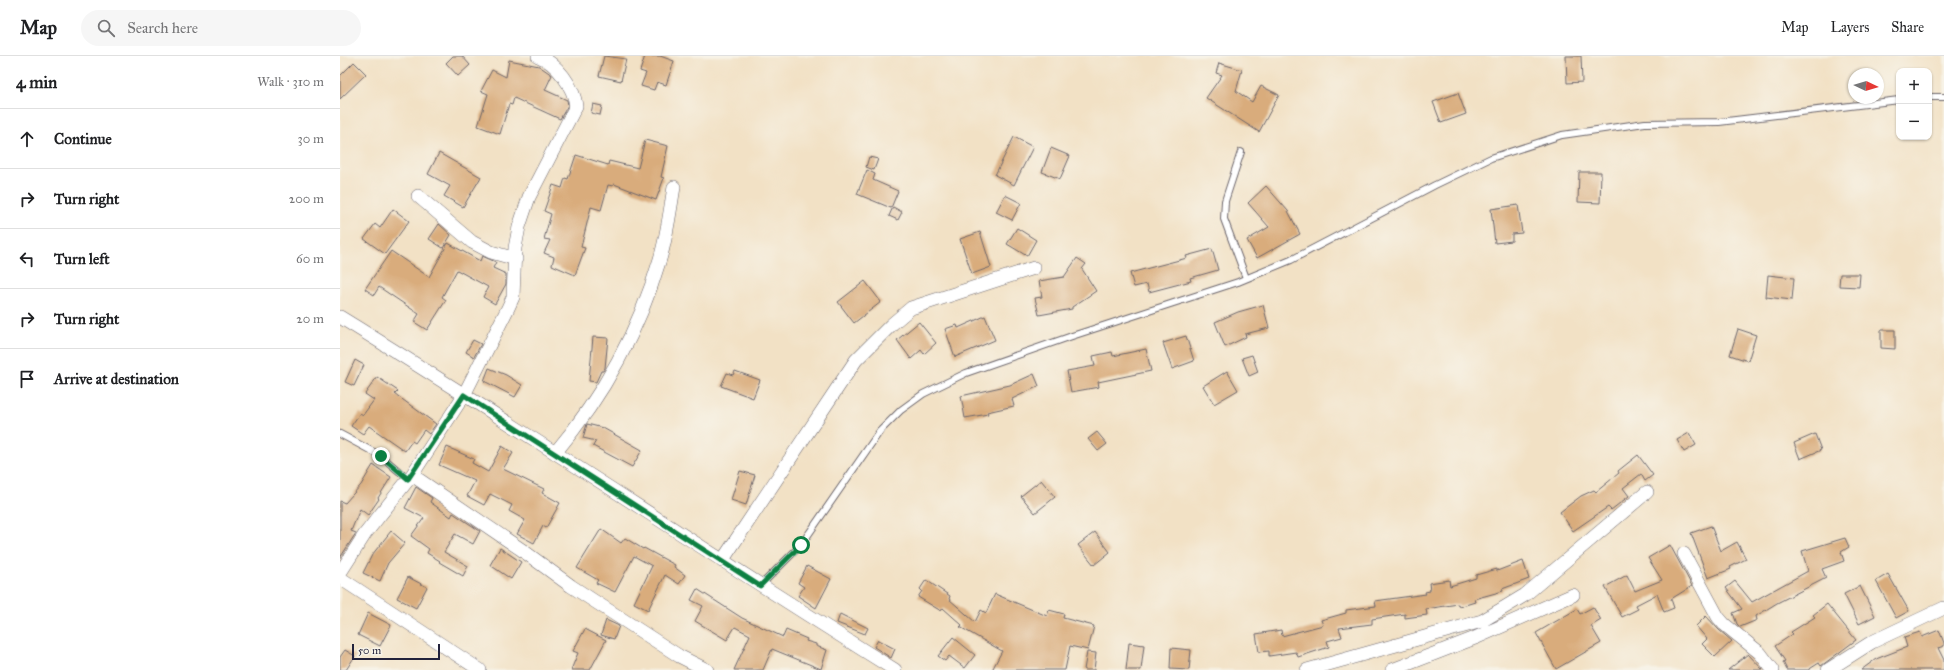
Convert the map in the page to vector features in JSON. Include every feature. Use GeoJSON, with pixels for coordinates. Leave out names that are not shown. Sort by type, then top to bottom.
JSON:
{"type":"FeatureCollection","features":[{"type":"Feature","properties":{"kind":"street"},"geometry":{"type":"LineString","coordinates":[[480,670],[341,571],[365,534],[410,477],[464,395],[513,297],[516,259],[515,248],[519,227],[530,197],[576,106],[576,98],[571,86],[544,58]]}},
{"type":"Feature","properties":{"kind":"street"},"geometry":{"type":"LineString","coordinates":[[555,453],[598,397],[624,350],[644,303],[660,258],[674,187]]}},
{"type":"Feature","properties":{"kind":"street"},"geometry":{"type":"LineString","coordinates":[[418,196],[472,242],[491,252],[516,259]]}},
{"type":"Feature","properties":{"kind":"street"},"geometry":{"type":"LineString","coordinates":[[722,561],[856,360],[892,324],[911,308],[1034,268]]}},
{"type":"Feature","properties":{"kind":"street"},"geometry":{"type":"LineString","coordinates":[[340,317],[555,453],[760,586],[895,670]]}},
{"type":"Feature","properties":{"kind":"street"},"geometry":{"type":"LineString","coordinates":[[410,477],[522,550],[571,586],[679,656],[707,670]]}},
{"type":"Feature","properties":{"kind":"street"},"geometry":{"type":"LineString","coordinates":[[1307,670],[1482,621],[1525,595],[1647,492]]}},
{"type":"Feature","properties":{"kind":"street"},"geometry":{"type":"LineString","coordinates":[[1684,554],[1718,617],[1760,653],[1773,670]]}},
{"type":"Feature","properties":{"kind":"street"},"geometry":{"type":"LineString","coordinates":[[1392,670],[1475,638],[1510,621],[1573,595]]}},
{"type":"Feature","properties":{"kind":"street"},"geometry":{"type":"LineString","coordinates":[[1828,670],[1872,642],[1944,608]]}},
{"type":"Feature","properties":{"kind":"lane"},"geometry":{"type":"LineString","coordinates":[[1932,97],[1944,97]]}},
{"type":"Feature","properties":{"kind":"lane"},"geometry":{"type":"LineString","coordinates":[[760,586],[801,545],[880,431],[901,410],[923,394],[973,371],[1072,336],[1246,278],[1291,260],[1435,185],[1491,158],[1562,135],[1645,123],[1719,122],[1896,100]]}},
{"type":"Feature","properties":{"kind":"lane"},"geometry":{"type":"LineString","coordinates":[[1241,152],[1225,201],[1224,219],[1246,278]]}},
{"type":"Feature","properties":{"kind":"lane"},"geometry":{"type":"LineString","coordinates":[[340,434],[381,456],[410,477]]}},
{"type":"Feature","properties":{"kind":"building"},"geometry":{"type":"Polygon","coordinates":[[[453,56],[462,56],[470,65],[458,76],[446,63],[453,56]]]}},
{"type":"Feature","properties":{"kind":"building"},"geometry":{"type":"Polygon","coordinates":[[[604,56],[626,59],[621,81],[599,76],[604,56]]]}},
{"type":"Feature","properties":{"kind":"building"},"geometry":{"type":"Polygon","coordinates":[[[645,56],[660,56],[674,61],[666,85],[657,82],[654,90],[641,86],[646,73],[640,71],[645,56]]]}},
{"type":"Feature","properties":{"kind":"building"},"geometry":{"type":"Polygon","coordinates":[[[1566,56],[1581,56],[1582,82],[1567,83],[1566,56]]]}},
{"type":"Feature","properties":{"kind":"building"},"geometry":{"type":"Polygon","coordinates":[[[509,60],[539,66],[552,75],[545,90],[567,100],[568,105],[560,119],[514,98],[512,105],[509,104],[500,134],[478,126],[488,94],[481,91],[492,70],[506,77],[509,60]]]}},
{"type":"Feature","properties":{"kind":"building"},"geometry":{"type":"Polygon","coordinates":[[[354,62],[366,74],[340,99],[340,76],[354,62]]]}},
{"type":"Feature","properties":{"kind":"building"},"geometry":{"type":"Polygon","coordinates":[[[1219,63],[1242,70],[1236,91],[1252,102],[1261,86],[1279,95],[1259,132],[1206,98],[1222,75],[1216,73],[1219,63]]]}},
{"type":"Feature","properties":{"kind":"building"},"geometry":{"type":"Polygon","coordinates":[[[1458,93],[1466,114],[1441,123],[1433,102],[1458,93]]]}},
{"type":"Feature","properties":{"kind":"building"},"geometry":{"type":"Polygon","coordinates":[[[593,104],[602,106],[600,115],[591,113],[593,104]]]}},
{"type":"Feature","properties":{"kind":"building"},"geometry":{"type":"Polygon","coordinates":[[[1014,137],[1033,147],[1014,185],[995,175],[1014,137]]]}},
{"type":"Feature","properties":{"kind":"building"},"geometry":{"type":"Polygon","coordinates":[[[645,140],[668,146],[661,177],[664,178],[656,200],[614,184],[613,186],[608,185],[601,210],[591,207],[581,247],[585,248],[575,275],[552,265],[554,257],[544,253],[550,240],[544,239],[551,214],[544,211],[553,185],[562,188],[565,178],[568,179],[576,155],[608,165],[609,161],[638,168],[645,140]]]}},
{"type":"Feature","properties":{"kind":"building"},"geometry":{"type":"Polygon","coordinates":[[[1051,148],[1070,156],[1060,179],[1042,172],[1051,148]]]}},
{"type":"Feature","properties":{"kind":"building"},"geometry":{"type":"Polygon","coordinates":[[[439,153],[481,177],[463,207],[444,196],[450,186],[428,174],[439,153]]]}},
{"type":"Feature","properties":{"kind":"building"},"geometry":{"type":"Polygon","coordinates":[[[869,157],[878,159],[874,170],[866,167],[869,157]]]}},
{"type":"Feature","properties":{"kind":"building"},"geometry":{"type":"Polygon","coordinates":[[[867,170],[875,174],[873,180],[898,191],[891,208],[857,194],[867,170]]]}},
{"type":"Feature","properties":{"kind":"building"},"geometry":{"type":"Polygon","coordinates":[[[1579,172],[1601,172],[1600,203],[1578,202],[1579,172]]]}},
{"type":"Feature","properties":{"kind":"building"},"geometry":{"type":"Polygon","coordinates":[[[1266,186],[1288,211],[1300,234],[1257,258],[1247,240],[1269,227],[1248,203],[1266,186]]]}},
{"type":"Feature","properties":{"kind":"building"},"geometry":{"type":"Polygon","coordinates":[[[1005,195],[1021,203],[1012,220],[996,212],[1005,195]]]}},
{"type":"Feature","properties":{"kind":"building"},"geometry":{"type":"Polygon","coordinates":[[[1518,205],[1522,233],[1512,234],[1512,241],[1495,243],[1491,209],[1518,205]]]}},
{"type":"Feature","properties":{"kind":"building"},"geometry":{"type":"Polygon","coordinates":[[[893,207],[902,212],[898,220],[889,216],[893,207]]]}},
{"type":"Feature","properties":{"kind":"building"},"geometry":{"type":"Polygon","coordinates":[[[393,209],[409,221],[385,254],[364,239],[375,224],[380,228],[393,209]]]}},
{"type":"Feature","properties":{"kind":"building"},"geometry":{"type":"Polygon","coordinates":[[[439,224],[451,235],[443,248],[429,239],[439,224]]]}},
{"type":"Feature","properties":{"kind":"building"},"geometry":{"type":"Polygon","coordinates":[[[1017,228],[1036,240],[1027,256],[1007,244],[1017,228]]]}},
{"type":"Feature","properties":{"kind":"building"},"geometry":{"type":"Polygon","coordinates":[[[980,232],[991,267],[972,274],[960,239],[980,232]]]}},
{"type":"Feature","properties":{"kind":"building"},"geometry":{"type":"Polygon","coordinates":[[[448,243],[480,261],[482,256],[496,262],[493,268],[506,274],[506,284],[495,304],[483,297],[488,287],[457,270],[442,297],[446,300],[427,330],[414,322],[419,314],[379,287],[374,295],[365,289],[391,251],[429,277],[448,243]]]}},
{"type":"Feature","properties":{"kind":"building"},"geometry":{"type":"Polygon","coordinates":[[[1212,249],[1218,270],[1190,278],[1191,281],[1149,292],[1147,284],[1134,287],[1130,273],[1187,258],[1186,256],[1212,249]]]}},
{"type":"Feature","properties":{"kind":"building"},"geometry":{"type":"Polygon","coordinates":[[[1077,258],[1086,264],[1082,269],[1096,291],[1072,307],[1072,309],[1039,315],[1035,298],[1042,297],[1039,281],[1064,277],[1077,258]]]}},
{"type":"Feature","properties":{"kind":"building"},"geometry":{"type":"Polygon","coordinates":[[[1840,274],[1860,274],[1859,287],[1839,286],[1840,274]]]}},
{"type":"Feature","properties":{"kind":"building"},"geometry":{"type":"Polygon","coordinates":[[[1768,275],[1794,278],[1792,300],[1766,297],[1768,275]]]}},
{"type":"Feature","properties":{"kind":"building"},"geometry":{"type":"Polygon","coordinates":[[[865,281],[881,302],[854,323],[838,302],[865,281]]]}},
{"type":"Feature","properties":{"kind":"building"},"geometry":{"type":"Polygon","coordinates":[[[1263,305],[1269,328],[1245,334],[1246,337],[1225,347],[1215,322],[1238,312],[1263,305]]]}},
{"type":"Feature","properties":{"kind":"building"},"geometry":{"type":"Polygon","coordinates":[[[985,316],[995,340],[955,357],[945,329],[957,325],[958,328],[985,316]]]}},
{"type":"Feature","properties":{"kind":"building"},"geometry":{"type":"Polygon","coordinates":[[[919,322],[936,343],[924,354],[921,350],[911,359],[897,340],[919,322]]]}},
{"type":"Feature","properties":{"kind":"building"},"geometry":{"type":"Polygon","coordinates":[[[1738,329],[1756,335],[1748,361],[1730,355],[1738,329]]]}},
{"type":"Feature","properties":{"kind":"building"},"geometry":{"type":"Polygon","coordinates":[[[1881,330],[1895,330],[1895,349],[1881,348],[1881,330]]]}},
{"type":"Feature","properties":{"kind":"building"},"geometry":{"type":"Polygon","coordinates":[[[1186,336],[1194,361],[1172,369],[1163,343],[1186,336]]]}},
{"type":"Feature","properties":{"kind":"building"},"geometry":{"type":"Polygon","coordinates":[[[593,337],[608,338],[605,368],[601,371],[596,382],[589,381],[593,337]]]}},
{"type":"Feature","properties":{"kind":"building"},"geometry":{"type":"Polygon","coordinates":[[[473,340],[481,344],[474,357],[466,352],[473,340]]]}},
{"type":"Feature","properties":{"kind":"building"},"geometry":{"type":"Polygon","coordinates":[[[1146,349],[1151,371],[1098,382],[1099,387],[1071,392],[1067,371],[1095,366],[1093,356],[1112,352],[1113,356],[1146,349]]]}},
{"type":"Feature","properties":{"kind":"building"},"geometry":{"type":"Polygon","coordinates":[[[1252,355],[1258,372],[1249,376],[1242,358],[1252,355]]]}},
{"type":"Feature","properties":{"kind":"building"},"geometry":{"type":"Polygon","coordinates":[[[355,360],[364,365],[354,386],[345,382],[355,360]]]}},
{"type":"Feature","properties":{"kind":"building"},"geometry":{"type":"Polygon","coordinates":[[[489,368],[506,375],[522,385],[515,397],[484,381],[489,368]]]}},
{"type":"Feature","properties":{"kind":"building"},"geometry":{"type":"Polygon","coordinates":[[[735,371],[760,380],[753,398],[721,386],[727,373],[733,375],[735,371]]]}},
{"type":"Feature","properties":{"kind":"building"},"geometry":{"type":"Polygon","coordinates":[[[1227,371],[1238,390],[1214,404],[1203,386],[1227,371]]]}},
{"type":"Feature","properties":{"kind":"building"},"geometry":{"type":"Polygon","coordinates":[[[1034,374],[1039,386],[1012,399],[1014,406],[987,412],[988,414],[965,418],[961,396],[1010,385],[1034,374]]]}},
{"type":"Feature","properties":{"kind":"building"},"geometry":{"type":"Polygon","coordinates":[[[377,377],[398,391],[395,394],[436,424],[429,434],[424,430],[415,443],[412,441],[405,451],[369,426],[363,434],[351,426],[360,413],[363,415],[374,400],[365,394],[377,377]]]}},
{"type":"Feature","properties":{"kind":"building"},"geometry":{"type":"Polygon","coordinates":[[[587,424],[603,428],[642,450],[632,467],[593,446],[596,441],[583,438],[587,424]]]}},
{"type":"Feature","properties":{"kind":"building"},"geometry":{"type":"Polygon","coordinates":[[[1097,432],[1107,444],[1098,451],[1088,439],[1097,432]]]}},
{"type":"Feature","properties":{"kind":"building"},"geometry":{"type":"Polygon","coordinates":[[[1689,433],[1696,445],[1684,452],[1677,440],[1689,433]]]}},
{"type":"Feature","properties":{"kind":"building"},"geometry":{"type":"Polygon","coordinates":[[[1815,434],[1821,450],[1800,459],[1794,443],[1815,434]]]}},
{"type":"Feature","properties":{"kind":"building"},"geometry":{"type":"Polygon","coordinates":[[[502,446],[513,453],[503,469],[544,489],[542,493],[560,503],[546,528],[543,526],[534,543],[517,534],[525,520],[509,511],[512,505],[490,494],[484,505],[467,496],[475,481],[439,465],[447,447],[474,459],[472,463],[488,472],[502,446]]]}},
{"type":"Feature","properties":{"kind":"building"},"geometry":{"type":"Polygon","coordinates":[[[1638,455],[1653,475],[1645,481],[1641,474],[1623,488],[1629,496],[1611,510],[1608,507],[1573,531],[1560,512],[1581,496],[1594,490],[1596,492],[1619,473],[1618,471],[1638,455]]]}},
{"type":"Feature","properties":{"kind":"building"},"geometry":{"type":"Polygon","coordinates":[[[373,465],[391,477],[368,515],[360,509],[351,531],[356,533],[340,558],[340,501],[345,503],[361,485],[373,465]]]}},
{"type":"Feature","properties":{"kind":"building"},"geometry":{"type":"Polygon","coordinates":[[[740,471],[755,475],[746,505],[731,500],[740,471]]]}},
{"type":"Feature","properties":{"kind":"building"},"geometry":{"type":"Polygon","coordinates":[[[1041,480],[1055,497],[1035,513],[1021,496],[1041,480]]]}},
{"type":"Feature","properties":{"kind":"building"},"geometry":{"type":"Polygon","coordinates":[[[416,487],[432,498],[430,502],[451,517],[453,513],[480,531],[473,544],[455,534],[444,552],[468,566],[463,576],[427,553],[429,549],[411,536],[424,518],[405,508],[416,487]]]}},
{"type":"Feature","properties":{"kind":"building"},"geometry":{"type":"Polygon","coordinates":[[[1711,526],[1721,551],[1737,542],[1746,559],[1730,567],[1731,569],[1708,578],[1691,533],[1711,526]]]}},
{"type":"Feature","properties":{"kind":"building"},"geometry":{"type":"Polygon","coordinates":[[[601,529],[621,543],[625,538],[643,549],[644,548],[675,565],[674,567],[685,575],[679,584],[665,575],[648,610],[634,603],[652,566],[634,556],[615,592],[596,583],[598,580],[577,568],[601,529]]]}},
{"type":"Feature","properties":{"kind":"building"},"geometry":{"type":"Polygon","coordinates":[[[391,531],[405,543],[388,563],[380,581],[363,573],[372,555],[391,531]]]}},
{"type":"Feature","properties":{"kind":"building"},"geometry":{"type":"Polygon","coordinates":[[[1095,532],[1110,552],[1094,565],[1078,545],[1095,532]]]}},
{"type":"Feature","properties":{"kind":"building"},"geometry":{"type":"Polygon","coordinates":[[[1845,538],[1849,547],[1841,552],[1844,561],[1822,569],[1826,578],[1777,603],[1756,616],[1757,620],[1740,627],[1737,624],[1733,613],[1742,609],[1726,588],[1735,581],[1752,602],[1808,571],[1802,551],[1845,538]]]}},
{"type":"Feature","properties":{"kind":"building"},"geometry":{"type":"Polygon","coordinates":[[[1670,545],[1692,586],[1671,599],[1674,608],[1664,612],[1657,594],[1636,605],[1638,609],[1622,617],[1605,587],[1627,575],[1635,591],[1662,580],[1648,558],[1670,545]]]}},
{"type":"Feature","properties":{"kind":"building"},"geometry":{"type":"Polygon","coordinates":[[[500,548],[521,562],[511,579],[490,565],[500,548]]]}},
{"type":"Feature","properties":{"kind":"building"},"geometry":{"type":"Polygon","coordinates":[[[1523,561],[1529,579],[1502,589],[1503,591],[1474,599],[1475,602],[1459,607],[1458,604],[1426,609],[1427,615],[1405,618],[1405,614],[1372,619],[1372,624],[1339,628],[1342,637],[1327,641],[1329,647],[1298,657],[1296,652],[1269,656],[1269,651],[1259,652],[1256,634],[1281,630],[1282,636],[1323,625],[1321,620],[1346,613],[1346,610],[1376,606],[1375,601],[1426,594],[1425,592],[1430,591],[1429,583],[1449,580],[1450,586],[1476,578],[1476,575],[1497,569],[1497,571],[1523,561]]]}},
{"type":"Feature","properties":{"kind":"building"},"geometry":{"type":"Polygon","coordinates":[[[807,566],[831,579],[816,608],[798,596],[804,587],[798,583],[807,566]]]}},
{"type":"Feature","properties":{"kind":"building"},"geometry":{"type":"Polygon","coordinates":[[[1888,574],[1909,611],[1896,618],[1876,581],[1888,574]]]}},
{"type":"Feature","properties":{"kind":"building"},"geometry":{"type":"Polygon","coordinates":[[[408,577],[427,587],[416,608],[397,598],[408,577]]]}},
{"type":"Feature","properties":{"kind":"building"},"geometry":{"type":"Polygon","coordinates":[[[926,580],[950,596],[949,599],[975,622],[981,610],[986,613],[995,594],[1047,616],[1049,610],[1064,614],[1063,618],[1094,626],[1088,650],[1070,646],[1065,670],[992,670],[1002,651],[960,627],[962,625],[943,608],[941,611],[918,597],[922,591],[920,589],[926,580]]]}},
{"type":"Feature","properties":{"kind":"building"},"geometry":{"type":"Polygon","coordinates":[[[1860,586],[1875,616],[1859,624],[1844,594],[1860,586]]]}},
{"type":"Feature","properties":{"kind":"building"},"geometry":{"type":"Polygon","coordinates":[[[697,589],[742,618],[783,637],[786,630],[807,639],[806,641],[816,644],[816,646],[827,650],[821,669],[772,649],[763,670],[734,670],[750,635],[735,627],[727,640],[695,621],[703,606],[691,600],[697,589]]]}},
{"type":"Feature","properties":{"kind":"building"},"geometry":{"type":"Polygon","coordinates":[[[1827,604],[1856,640],[1821,666],[1819,663],[1808,670],[1787,670],[1783,662],[1785,661],[1775,646],[1793,634],[1791,632],[1815,617],[1813,615],[1827,604]]]}},
{"type":"Feature","properties":{"kind":"building"},"geometry":{"type":"Polygon","coordinates":[[[1593,607],[1601,620],[1591,626],[1601,643],[1556,669],[1536,633],[1577,609],[1580,614],[1593,607]]]}},
{"type":"Feature","properties":{"kind":"building"},"geometry":{"type":"Polygon","coordinates":[[[368,613],[391,625],[380,646],[358,635],[368,613]]]}},
{"type":"Feature","properties":{"kind":"building"},"geometry":{"type":"Polygon","coordinates":[[[840,614],[868,628],[865,634],[837,623],[840,614]]]}},
{"type":"Feature","properties":{"kind":"building"},"geometry":{"type":"Polygon","coordinates":[[[1706,616],[1732,641],[1715,657],[1702,644],[1707,639],[1696,626],[1706,616]]]}},
{"type":"Feature","properties":{"kind":"building"},"geometry":{"type":"Polygon","coordinates":[[[606,620],[619,626],[614,639],[601,635],[606,620]]]}},
{"type":"Feature","properties":{"kind":"building"},"geometry":{"type":"Polygon","coordinates":[[[585,629],[606,640],[590,670],[571,670],[578,653],[573,651],[585,629]]]}},
{"type":"Feature","properties":{"kind":"building"},"geometry":{"type":"Polygon","coordinates":[[[1939,630],[1944,643],[1944,646],[1938,648],[1944,660],[1944,670],[1861,670],[1876,659],[1907,647],[1904,637],[1920,632],[1922,637],[1939,630]]]}},
{"type":"Feature","properties":{"kind":"building"},"geometry":{"type":"Polygon","coordinates":[[[953,637],[975,655],[965,668],[949,656],[945,661],[938,656],[953,637]]]}},
{"type":"Feature","properties":{"kind":"building"},"geometry":{"type":"Polygon","coordinates":[[[878,640],[895,649],[891,658],[874,647],[878,640]]]}},
{"type":"Feature","properties":{"kind":"building"},"geometry":{"type":"Polygon","coordinates":[[[1129,643],[1144,645],[1141,670],[1126,670],[1129,643]]]}},
{"type":"Feature","properties":{"kind":"building"},"geometry":{"type":"Polygon","coordinates":[[[1171,648],[1191,650],[1189,670],[1170,669],[1171,648]]]}},
{"type":"Feature","properties":{"kind":"building"},"geometry":{"type":"Polygon","coordinates":[[[345,650],[355,656],[346,670],[340,670],[340,657],[345,650]]]}},
{"type":"Feature","properties":{"kind":"building"},"geometry":{"type":"Polygon","coordinates":[[[1087,652],[1096,653],[1094,670],[1084,670],[1087,652]]]}},
{"type":"Feature","properties":{"kind":"building"},"geometry":{"type":"Polygon","coordinates":[[[1748,654],[1763,670],[1728,670],[1748,654]]]}},
{"type":"Feature","properties":{"kind":"route"},"geometry":{"type":"LineString","coordinates":[[381,456],[408,479],[464,395],[760,586],[781,567],[801,545]]}}]}
